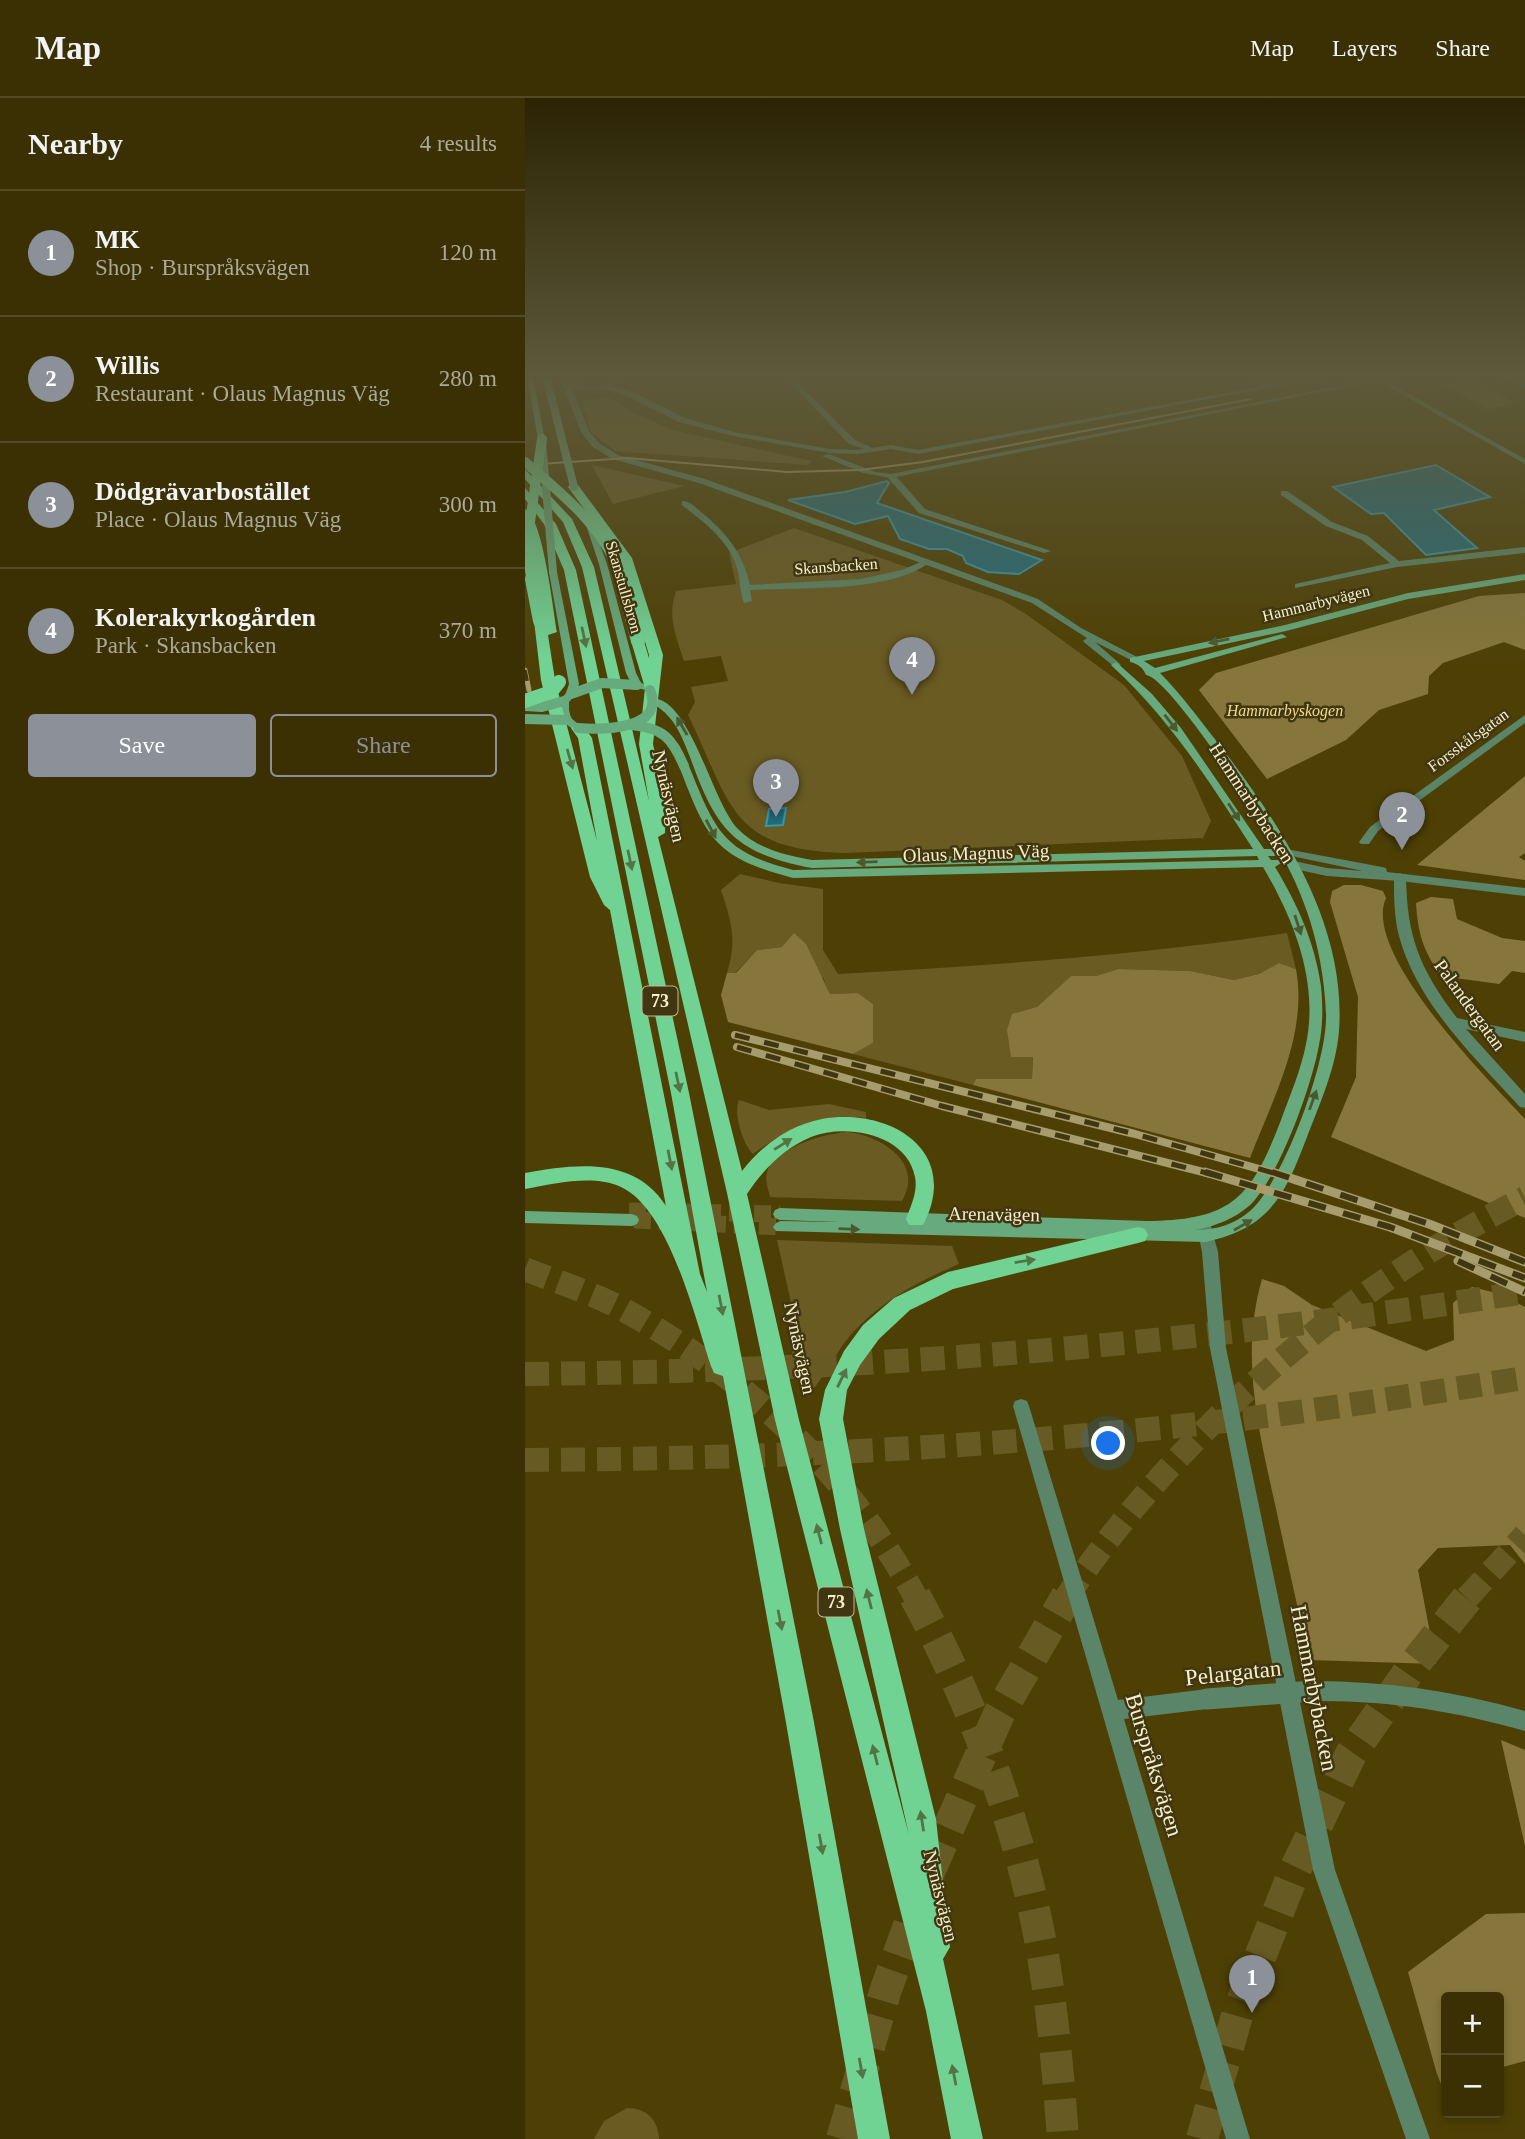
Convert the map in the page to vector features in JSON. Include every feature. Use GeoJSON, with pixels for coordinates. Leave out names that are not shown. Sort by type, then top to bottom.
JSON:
{"type":"FeatureCollection","features":[{"type":"Feature","properties":{"kind":"highway"},"geometry":{"type":"LineString","coordinates":[[535,471],[586,519],[608,548],[630,608],[652,695]]}},
{"type":"Feature","properties":{"kind":"highway"},"geometry":{"type":"LineString","coordinates":[[537,471],[526,549],[548,680],[574,773],[598,877],[625,931]]}},
{"type":"Feature","properties":{"kind":"highway"},"geometry":{"type":"LineString","coordinates":[[525,472],[568,521],[579,568]]}},
{"type":"Feature","properties":{"kind":"highway"},"geometry":{"type":"LineString","coordinates":[[574,487],[626,558],[656,655],[646,744],[657,799],[657,867]]}},
{"type":"Feature","properties":{"kind":"highway"},"geometry":{"type":"LineString","coordinates":[[525,491],[579,568]]}},
{"type":"Feature","properties":{"kind":"highway"},"geometry":{"type":"LineString","coordinates":[[525,510],[534,535],[559,682],[551,692],[525,704]]}},
{"type":"Feature","properties":{"kind":"highway","name":"Nynäsvägen"},"geometry":{"type":"LineString","coordinates":[[579,568],[657,867],[737,1193],[787,1420],[941,2011],[967,2139]]}},
{"type":"Feature","properties":{"kind":"highway","name":"73"},"geometry":{"type":"LineString","coordinates":[[579,568],[745,1433],[874,2139]]}},
{"type":"Feature","properties":{"kind":"highway"},"geometry":{"type":"LineString","coordinates":[[573,724],[585,738],[625,931],[690,1274]]}},
{"type":"Feature","properties":{"kind":"highway"},"geometry":{"type":"LineString","coordinates":[[737,1193],[755,1165],[782,1144],[806,1131],[832,1125],[866,1126],[897,1138],[922,1165],[924,1196],[916,1219]]}},
{"type":"Feature","properties":{"kind":"highway"},"geometry":{"type":"LineString","coordinates":[[525,1181],[568,1173],[596,1175],[638,1186],[651,1198],[690,1274],[745,1433]]}},
{"type":"Feature","properties":{"kind":"highway"},"geometry":{"type":"LineString","coordinates":[[941,2011],[922,1819],[852,1529],[831,1419],[836,1390],[852,1358],[871,1332],[902,1304],[948,1280],[1001,1265],[1050,1257],[1138,1235]]}},
{"type":"Feature","properties":{"kind":"main road"},"geometry":{"type":"LineString","coordinates":[[545,471],[553,572],[574,684],[563,712],[573,724]]}},
{"type":"Feature","properties":{"kind":"main road","name":"Skanstullsbron"},"geometry":{"type":"LineString","coordinates":[[570,471],[603,564],[631,673],[637,684]]}},
{"type":"Feature","properties":{"kind":"main road","name":"Hammarbyvägen"},"geometry":{"type":"LineString","coordinates":[[1116,665],[1286,628],[1408,596],[1525,577]]}},
{"type":"Feature","properties":{"kind":"main road","name":"Hammarbyvägen"},"geometry":{"type":"LineString","coordinates":[[1131,678],[1255,645],[1370,609],[1458,592],[1525,583]]}},
{"type":"Feature","properties":{"kind":"main road","name":"Hammarbybacken"},"geometry":{"type":"LineString","coordinates":[[1136,659],[1155,671],[1223,755],[1294,865],[1315,921],[1329,974],[1333,1020],[1328,1058],[1290,1164],[1270,1198],[1253,1219],[1229,1233],[1205,1229]]}},
{"type":"Feature","properties":{"kind":"main road","name":"Hammarbybacken"},"geometry":{"type":"LineString","coordinates":[[1116,665],[1149,695],[1199,758],[1265,857],[1298,922],[1312,973],[1316,1017],[1312,1054],[1274,1159],[1264,1177],[1243,1203],[1205,1229]]}},
{"type":"Feature","properties":{"kind":"main road"},"geometry":{"type":"LineString","coordinates":[[525,704],[549,706],[602,683],[637,684]]}},
{"type":"Feature","properties":{"kind":"main road","name":"Olaus Magnus Väg"},"geometry":{"type":"LineString","coordinates":[[637,684],[675,714],[686,732],[697,763],[725,822],[739,839],[759,851],[799,862],[1265,857],[1294,865]]}},
{"type":"Feature","properties":{"kind":"main road"},"geometry":{"type":"LineString","coordinates":[[525,719],[573,724],[597,730],[632,725],[644,717],[652,695]]}},
{"type":"Feature","properties":{"kind":"main road","name":"Olaus Magnus Väg"},"geometry":{"type":"LineString","coordinates":[[632,725],[661,729],[671,736],[716,840],[751,863],[793,874],[1265,857],[1286,852]]}},
{"type":"Feature","properties":{"kind":"main road"},"geometry":{"type":"LineString","coordinates":[[525,1208],[631,1215],[525,1217]]}},
{"type":"Feature","properties":{"kind":"main road","name":"Arenavägen"},"geometry":{"type":"LineString","coordinates":[[916,1219],[1205,1229],[1138,1235],[780,1221],[916,1219]]}},
{"type":"Feature","properties":{"kind":"street","name":"Hammarbybacken"},"geometry":{"type":"LineString","coordinates":[[667,471],[702,481],[1035,601],[1078,630],[1136,659]]}},
{"type":"Feature","properties":{"kind":"street"},"geometry":{"type":"LineString","coordinates":[[862,471],[891,476],[912,471]]}},
{"type":"Feature","properties":{"kind":"street"},"geometry":{"type":"LineString","coordinates":[[905,487],[913,471]]}},
{"type":"Feature","properties":{"kind":"street"},"geometry":{"type":"LineString","coordinates":[[891,476],[905,487],[909,498],[922,511],[1047,551]]}},
{"type":"Feature","properties":{"kind":"street"},"geometry":{"type":"LineString","coordinates":[[1284,493],[1329,524],[1365,538],[1397,564]]}},
{"type":"Feature","properties":{"kind":"street"},"geometry":{"type":"LineString","coordinates":[[685,503],[735,548],[743,569],[747,601]]}},
{"type":"Feature","properties":{"kind":"street"},"geometry":{"type":"LineString","coordinates":[[1298,586],[1397,564],[1525,550]]}},
{"type":"Feature","properties":{"kind":"street","name":"Skansbacken"},"geometry":{"type":"LineString","coordinates":[[746,588],[868,580],[906,571],[925,563]]}},
{"type":"Feature","properties":{"kind":"street","name":"Hammarbybacken"},"geometry":{"type":"LineString","coordinates":[[1078,630],[1116,665]]}},
{"type":"Feature","properties":{"kind":"street","name":"Forsskålsgatan"},"geometry":{"type":"LineString","coordinates":[[1365,842],[1374,829],[1525,718]]}},
{"type":"Feature","properties":{"kind":"street","name":"Olaus Magnus Väg"},"geometry":{"type":"LineString","coordinates":[[1286,852],[1363,865],[1400,877]]}},
{"type":"Feature","properties":{"kind":"street","name":"Olaus Magnus Väg"},"geometry":{"type":"LineString","coordinates":[[1294,865],[1338,873],[1400,877],[1525,892]]}},
{"type":"Feature","properties":{"kind":"street","name":"Palandergatan"},"geometry":{"type":"LineString","coordinates":[[1400,877],[1406,938],[1425,982],[1478,1053],[1525,1103]]}},
{"type":"Feature","properties":{"kind":"street"},"geometry":{"type":"LineString","coordinates":[[1456,1022],[1525,1037]]}},
{"type":"Feature","properties":{"kind":"street","name":"Hammarbybacken"},"geometry":{"type":"LineString","coordinates":[[1205,1229],[1218,1349],[1324,1870],[1418,2139]]}},
{"type":"Feature","properties":{"kind":"street","name":"Burspråksvägen"},"geometry":{"type":"LineString","coordinates":[[1021,1406],[1238,2139]]}},
{"type":"Feature","properties":{"kind":"street","name":"Pelargatan"},"geometry":{"type":"LineString","coordinates":[[1110,1711],[1280,1692],[1357,1690],[1437,1698],[1525,1721]]}},
{"type":"Feature","properties":{"kind":"shaded area"},"geometry":{"type":"Polygon","coordinates":[[[595,471],[619,471],[684,486],[613,504],[595,471]]]}},
{"type":"Feature","properties":{"kind":"shaded area"},"geometry":{"type":"Polygon","coordinates":[[[794,528],[1002,600],[1026,614],[1124,685],[1182,756],[1211,821],[1203,838],[845,853],[807,850],[778,843],[756,831],[739,816],[726,797],[688,715],[695,702],[691,687],[728,681],[721,656],[684,661],[674,626],[673,600],[676,591],[736,584],[729,553],[794,528]]]}},
{"type":"Feature","properties":{"kind":"shaded area"},"geometry":{"type":"Polygon","coordinates":[[[740,874],[823,889],[823,950],[838,974],[1063,959],[1287,933],[1296,969],[1279,963],[1259,974],[1234,980],[1190,971],[1118,969],[1096,976],[1071,976],[1037,1007],[1011,1057],[1033,1057],[1032,1079],[976,1079],[973,1085],[853,1054],[873,1043],[873,1004],[858,993],[830,994],[823,978],[782,947],[757,950],[735,973],[727,973],[732,951],[732,932],[721,890],[740,874]]]}},
{"type":"Feature","properties":{"kind":"shaded area"},"geometry":{"type":"Polygon","coordinates":[[[739,1100],[769,1110],[829,1104],[866,1112],[866,1118],[835,1119],[806,1125],[779,1137],[753,1154],[740,1128],[737,1113],[739,1100]]]}},
{"type":"Feature","properties":{"kind":"shaded area"},"geometry":{"type":"Polygon","coordinates":[[[848,1132],[874,1139],[896,1154],[904,1164],[908,1187],[902,1201],[770,1197],[767,1172],[773,1161],[792,1148],[816,1138],[848,1132]]]}},
{"type":"Feature","properties":{"kind":"shaded area"},"geometry":{"type":"Polygon","coordinates":[[[777,1240],[952,1246],[959,1264],[912,1287],[869,1316],[845,1342],[815,1387],[806,1390],[800,1387],[792,1351],[801,1347],[777,1240]]]}},
{"type":"Feature","properties":{"kind":"shaded area"},"geometry":{"type":"Polygon","coordinates":[[[627,2108],[640,2110],[650,2116],[659,2139],[594,2139],[604,2121],[627,2108]]]}},
{"type":"Feature","properties":{"kind":"green space","name":"Hammarbyskogen"},"geometry":{"type":"Polygon","coordinates":[[[1525,593],[1525,650],[1504,642],[1443,663],[1429,676],[1428,694],[1379,710],[1346,740],[1267,779],[1199,690],[1216,673],[1479,596],[1525,593]]]}},
{"type":"Feature","properties":{"kind":"green space"},"geometry":{"type":"Polygon","coordinates":[[[1525,776],[1525,853],[1519,857],[1525,861],[1525,880],[1417,865],[1525,776]]]}},
{"type":"Feature","properties":{"kind":"green space"},"geometry":{"type":"Polygon","coordinates":[[[1344,885],[1361,885],[1383,891],[1386,898],[1383,922],[1392,950],[1410,982],[1459,1046],[1525,1119],[1525,1218],[1331,1137],[1356,1077],[1358,997],[1330,902],[1332,891],[1344,885]]]}},
{"type":"Feature","properties":{"kind":"green space"},"geometry":{"type":"Polygon","coordinates":[[[1431,897],[1453,899],[1457,919],[1502,938],[1525,941],[1525,973],[1512,971],[1499,984],[1441,976],[1426,950],[1417,914],[1416,903],[1431,897]]]}},
{"type":"Feature","properties":{"kind":"green space"},"geometry":{"type":"Polygon","coordinates":[[[794,933],[806,944],[830,994],[858,993],[873,1004],[873,1043],[853,1054],[728,1022],[721,995],[727,973],[736,973],[757,950],[782,947],[794,933]]]}},
{"type":"Feature","properties":{"kind":"green space"},"geometry":{"type":"Polygon","coordinates":[[[1279,963],[1296,969],[1297,1018],[1286,1066],[1250,1158],[973,1085],[976,1079],[1032,1079],[1033,1057],[1011,1057],[1007,1030],[1012,1014],[1037,1007],[1071,976],[1096,976],[1118,969],[1190,971],[1234,980],[1259,974],[1279,963]]]}},
{"type":"Feature","properties":{"kind":"green space"},"geometry":{"type":"Polygon","coordinates":[[[1262,1279],[1284,1286],[1312,1305],[1426,1351],[1454,1340],[1453,1303],[1472,1287],[1500,1294],[1525,1307],[1525,1564],[1510,1545],[1438,1548],[1418,1570],[1436,1664],[1309,1660],[1263,1447],[1254,1392],[1252,1336],[1262,1279]]]}},
{"type":"Feature","properties":{"kind":"green space"},"geometry":{"type":"Polygon","coordinates":[[[1501,1740],[1525,1750],[1525,1846],[1501,1740]]]}},
{"type":"Feature","properties":{"kind":"green space"},"geometry":{"type":"Polygon","coordinates":[[[1525,1913],[1525,2061],[1504,2067],[1504,1992],[1441,1992],[1441,2084],[1408,1972],[1486,1914],[1525,1913]]]}},
{"type":"Feature","properties":{"kind":"building"},"geometry":{"type":"Polygon","coordinates":[[[1407,471],[1447,471],[1490,497],[1434,510],[1477,548],[1426,555],[1384,513],[1371,514],[1333,487],[1407,471]]]}},
{"type":"Feature","properties":{"kind":"building"},"geometry":{"type":"Polygon","coordinates":[[[887,481],[889,483],[877,503],[1042,560],[1019,574],[988,572],[966,563],[963,556],[947,549],[929,549],[900,539],[888,516],[855,524],[788,500],[845,492],[887,481]]]}},
{"type":"Feature","properties":{"kind":"building"},"geometry":{"type":"Polygon","coordinates":[[[786,808],[783,825],[766,826],[769,809],[786,808]]]}},
{"type":"Feature","properties":{"kind":"tunnel"},"geometry":{"type":"LineString","coordinates":[[1330,1320],[1393,1275],[1458,1234],[1525,1198]]}},
{"type":"Feature","properties":{"kind":"tunnel"},"geometry":{"type":"LineString","coordinates":[[629,1211],[780,1214]]}},
{"type":"Feature","properties":{"kind":"tunnel"},"geometry":{"type":"LineString","coordinates":[[634,1220],[781,1227]]}},
{"type":"Feature","properties":{"kind":"tunnel"},"geometry":{"type":"LineString","coordinates":[[525,1269],[624,1310],[716,1369]]}},
{"type":"Feature","properties":{"kind":"tunnel"},"geometry":{"type":"LineString","coordinates":[[1330,1320],[1525,1292]]}},
{"type":"Feature","properties":{"kind":"tunnel"},"geometry":{"type":"LineString","coordinates":[[716,1369],[1027,1352],[1330,1320]]}},
{"type":"Feature","properties":{"kind":"tunnel"},"geometry":{"type":"LineString","coordinates":[[1213,1422],[1270,1369],[1330,1320]]}},
{"type":"Feature","properties":{"kind":"tunnel"},"geometry":{"type":"LineString","coordinates":[[525,1374],[716,1369]]}},
{"type":"Feature","properties":{"kind":"tunnel"},"geometry":{"type":"LineString","coordinates":[[716,1369],[753,1398],[811,1453]]}},
{"type":"Feature","properties":{"kind":"tunnel"},"geometry":{"type":"LineString","coordinates":[[1213,1422],[1525,1378]]}},
{"type":"Feature","properties":{"kind":"tunnel"},"geometry":{"type":"LineString","coordinates":[[811,1453],[974,1444],[1213,1422]]}},
{"type":"Feature","properties":{"kind":"tunnel"},"geometry":{"type":"LineString","coordinates":[[1066,1598],[1111,1537],[1160,1478],[1213,1422]]}},
{"type":"Feature","properties":{"kind":"tunnel"},"geometry":{"type":"LineString","coordinates":[[525,1460],[811,1453]]}},
{"type":"Feature","properties":{"kind":"tunnel"},"geometry":{"type":"LineString","coordinates":[[811,1453],[860,1510],[890,1553],[916,1598]]}},
{"type":"Feature","properties":{"kind":"tunnel"},"geometry":{"type":"LineString","coordinates":[[1467,1598],[1525,1535]]}},
{"type":"Feature","properties":{"kind":"tunnel"},"geometry":{"type":"LineString","coordinates":[[915,1596],[955,1677],[985,1747]]}},
{"type":"Feature","properties":{"kind":"tunnel"},"geometry":{"type":"LineString","coordinates":[[985,1747],[999,1714],[1067,1596]]}},
{"type":"Feature","properties":{"kind":"tunnel"},"geometry":{"type":"LineString","coordinates":[[1202,2139],[1238,2012],[1294,1872],[1351,1754],[1412,1667],[1469,1596]]}},
{"type":"Feature","properties":{"kind":"tunnel"},"geometry":{"type":"LineString","coordinates":[[929,1872],[985,1747]]}},
{"type":"Feature","properties":{"kind":"tunnel"},"geometry":{"type":"LineString","coordinates":[[985,1747],[1018,1846],[1039,1934],[1057,2061],[1063,2139]]}},
{"type":"Feature","properties":{"kind":"tunnel"},"geometry":{"type":"LineString","coordinates":[[842,2139],[885,1992],[915,1909]]}},
{"type":"Feature","properties":{"kind":"tram line"},"geometry":{"type":"LineString","coordinates":[[778,471],[814,471]]}},
{"type":"Feature","properties":{"kind":"railway"},"geometry":{"type":"LineString","coordinates":[[525,670],[529,690]]}},
{"type":"Feature","properties":{"kind":"railway"},"geometry":{"type":"LineString","coordinates":[[735,1035],[1135,1134],[1277,1174]]}},
{"type":"Feature","properties":{"kind":"railway"},"geometry":{"type":"LineString","coordinates":[[737,1047],[942,1106],[1211,1174]]}},
{"type":"Feature","properties":{"kind":"railway"},"geometry":{"type":"LineString","coordinates":[[1205,1172],[1390,1227],[1525,1278]]}},
{"type":"Feature","properties":{"kind":"railway"},"geometry":{"type":"LineString","coordinates":[[1272,1172],[1429,1224],[1525,1262]]}},
{"type":"Feature","properties":{"kind":"railway"},"geometry":{"type":"LineString","coordinates":[[1458,1261],[1525,1292]]}},
{"type":"Feature","properties":{"kind":"place","name":"Kolerakyrkogården"},"geometry":{"type":"Point","coordinates":[912,695]}},
{"type":"Feature","properties":{"kind":"place","name":"Dödgrävarbostället"},"geometry":{"type":"Point","coordinates":[776,817]}},
{"type":"Feature","properties":{"kind":"place","name":"Willis"},"geometry":{"type":"Point","coordinates":[1402,850]}},
{"type":"Feature","properties":{"kind":"place","name":"MK"},"geometry":{"type":"Point","coordinates":[1252,2013]}}]}
